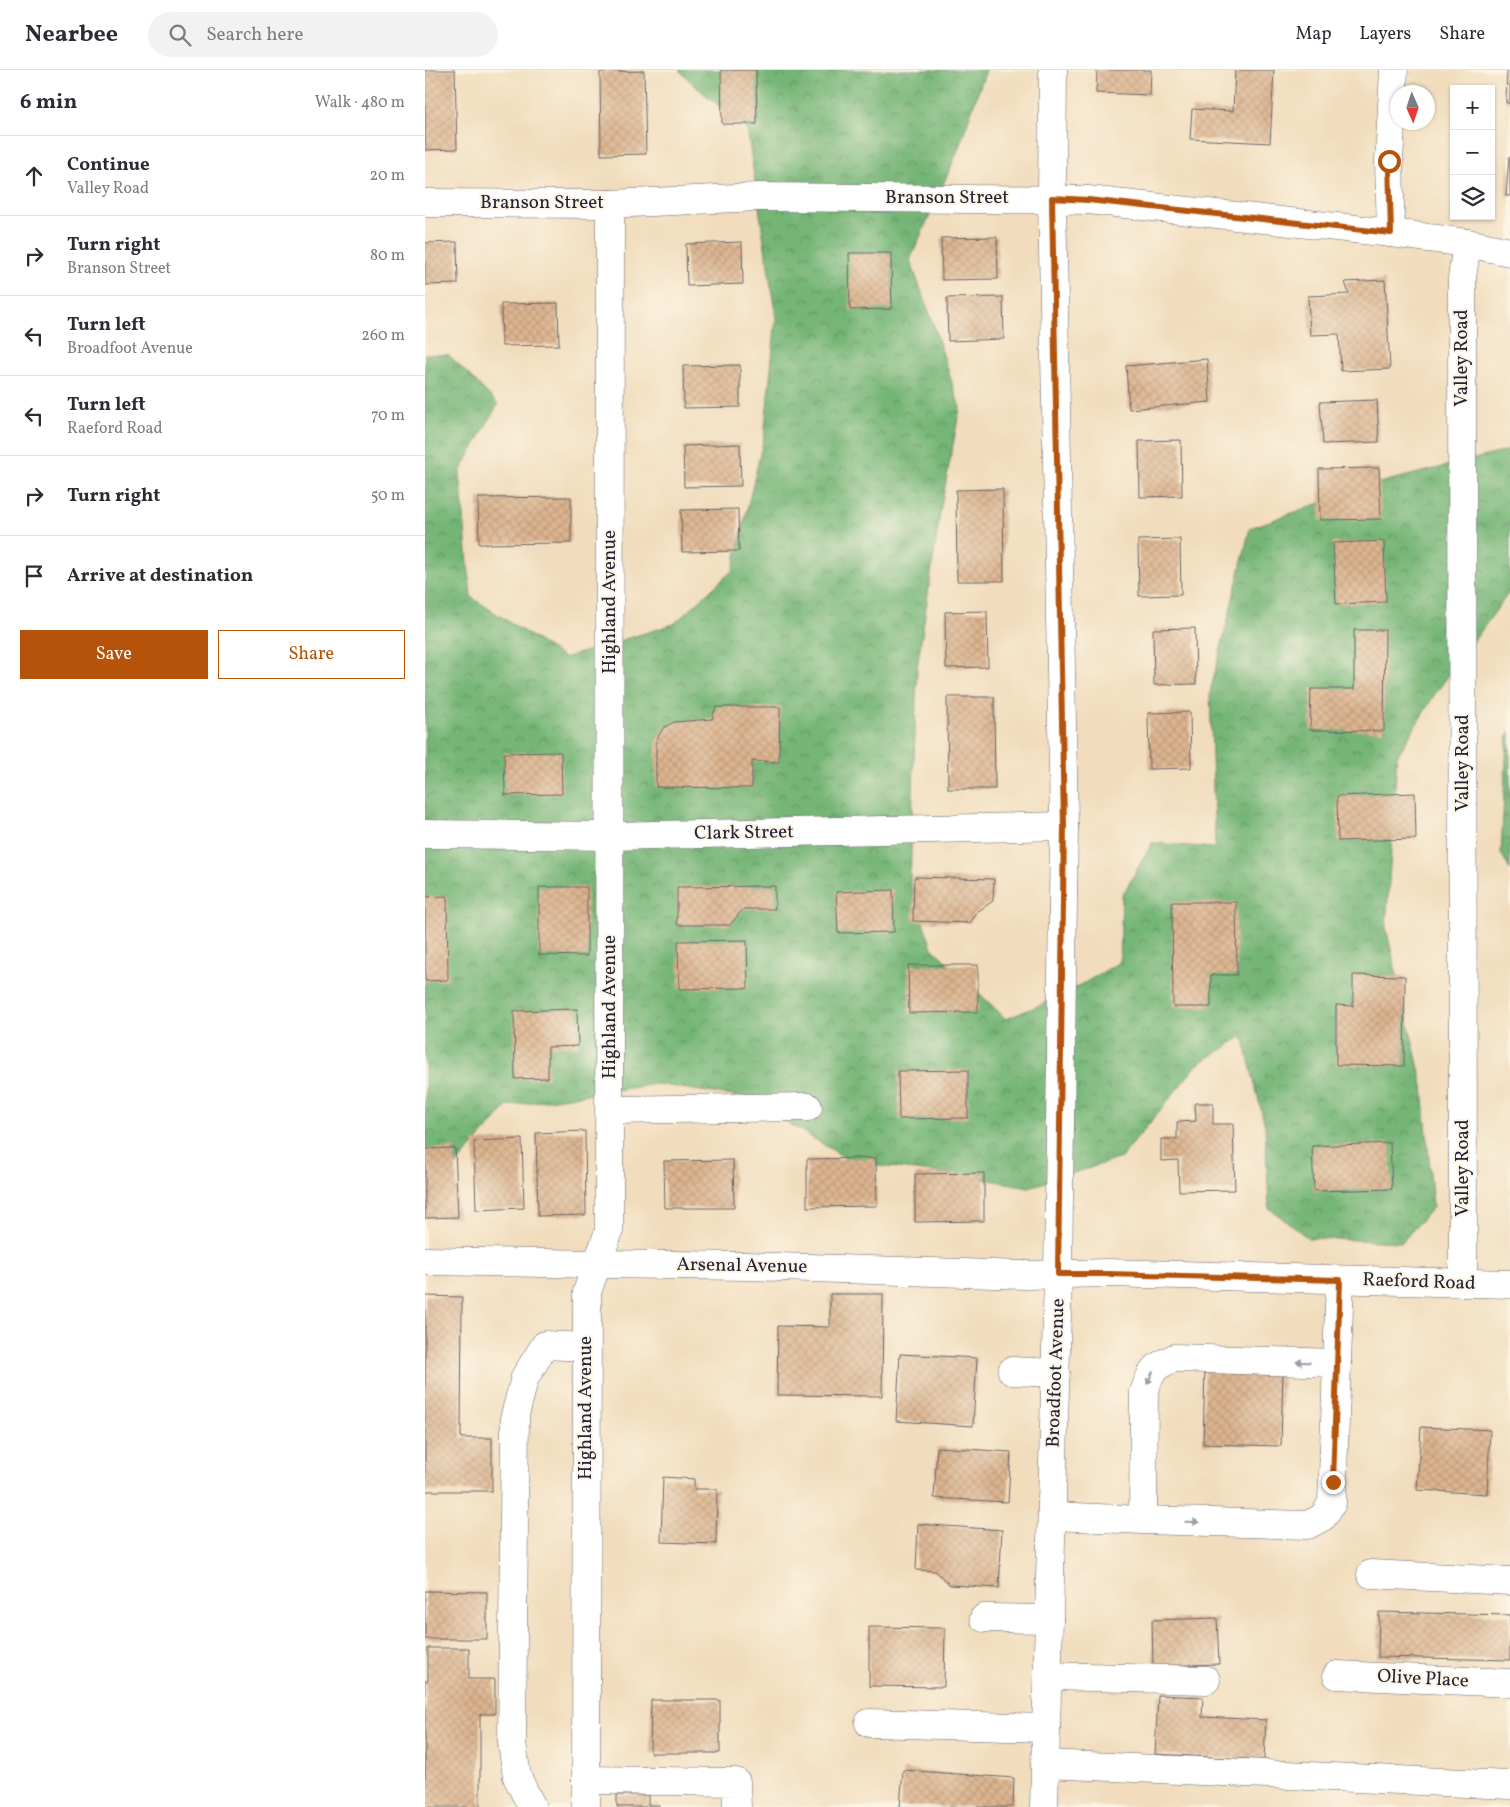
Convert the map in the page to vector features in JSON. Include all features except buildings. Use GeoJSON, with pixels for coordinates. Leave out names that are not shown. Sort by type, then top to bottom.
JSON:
{"type":"FeatureCollection","features":[{"type":"Feature","properties":{"kind":"street","name":"Broadfoot Avenue"},"geometry":{"type":"LineString","coordinates":[[1044,1807],[1056,1373],[1064,826],[1052,198],[1053,70]]}},
{"type":"Feature","properties":{"kind":"street"},"geometry":{"type":"LineString","coordinates":[[1391,233],[1389,161],[1394,70]]}},
{"type":"Feature","properties":{"kind":"street","name":"Branson Street"},"geometry":{"type":"LineString","coordinates":[[425,203],[611,204],[758,197],[1052,198],[1088,200],[1391,233],[1467,243],[1510,252]]}},
{"type":"Feature","properties":{"kind":"street","name":"Highland Avenue"},"geometry":{"type":"LineString","coordinates":[[586,1807],[587,1292],[609,1231],[611,204]]}},
{"type":"Feature","properties":{"kind":"street","name":"Valley Road"},"geometry":{"type":"LineString","coordinates":[[1463,1283],[1462,278],[1467,243]]}},
{"type":"Feature","properties":{"kind":"street","name":"Clark Street"},"geometry":{"type":"LineString","coordinates":[[425,834],[610,836],[1064,826]]}},
{"type":"Feature","properties":{"kind":"street"},"geometry":{"type":"LineString","coordinates":[[610,1110],[808,1107]]}},
{"type":"Feature","properties":{"kind":"street","name":"Arsenal Avenue"},"geometry":{"type":"LineString","coordinates":[[425,1261],[747,1266],[1027,1275],[1058,1274]]}},
{"type":"Feature","properties":{"kind":"street","name":"Raeford Road"},"geometry":{"type":"LineString","coordinates":[[1058,1274],[1127,1274],[1510,1284]]}},
{"type":"Feature","properties":{"kind":"street"},"geometry":{"type":"LineString","coordinates":[[1052,1516],[1308,1525],[1323,1517],[1332,1503],[1340,1280]]}},
{"type":"Feature","properties":{"kind":"street"},"geometry":{"type":"LineString","coordinates":[[532,1807],[517,1777],[512,1742],[515,1414],[525,1377],[545,1345],[586,1347]]}},
{"type":"Feature","properties":{"kind":"street"},"geometry":{"type":"LineString","coordinates":[[1143,1520],[1144,1392],[1151,1372],[1174,1358],[1337,1363]]}},
{"type":"Feature","properties":{"kind":"street"},"geometry":{"type":"LineString","coordinates":[[1012,1371],[1056,1373]]}},
{"type":"Feature","properties":{"kind":"street"},"geometry":{"type":"LineString","coordinates":[[1371,1574],[1510,1581]]}},
{"type":"Feature","properties":{"kind":"street"},"geometry":{"type":"LineString","coordinates":[[984,1618],[1049,1619]]}},
{"type":"Feature","properties":{"kind":"street","name":"Olive Place"},"geometry":{"type":"LineString","coordinates":[[1337,1675],[1510,1683]]}},
{"type":"Feature","properties":{"kind":"street"},"geometry":{"type":"LineString","coordinates":[[1048,1676],[1206,1680]]}},
{"type":"Feature","properties":{"kind":"street"},"geometry":{"type":"LineString","coordinates":[[869,1723],[1046,1728]]}},
{"type":"Feature","properties":{"kind":"street"},"geometry":{"type":"LineString","coordinates":[[1045,1764],[1510,1785]]}},
{"type":"Feature","properties":{"kind":"street"},"geometry":{"type":"LineString","coordinates":[[586,1780],[736,1782],[737,1807]]}},
{"type":"Feature","properties":{"kind":"green space"},"geometry":{"type":"Polygon","coordinates":[[[679,70],[986,70],[956,155],[910,260],[932,320],[960,408],[941,507],[917,668],[910,884],[932,948],[1006,1019],[1062,996],[1120,962],[1122,896],[1152,843],[1215,848],[1210,693],[1250,528],[1371,485],[1510,450],[1510,591],[1435,694],[1397,756],[1386,928],[1423,1086],[1433,1207],[1402,1242],[1308,1238],[1269,1208],[1265,1126],[1243,1036],[1197,1065],[1121,1158],[1029,1187],[967,1176],[854,1163],[747,1098],[656,1084],[507,1106],[440,1184],[425,1178],[425,354],[449,355],[498,404],[460,472],[471,597],[564,658],[674,624],[733,570],[764,437],[776,319],[747,129],[679,70]]]}},
{"type":"Feature","properties":{"kind":"green space"},"geometry":{"type":"Polygon","coordinates":[[[1510,731],[1510,870],[1501,853],[1507,739],[1510,731]]]}},
{"type":"Feature","properties":{"kind":"route"},"geometry":{"type":"LineString","coordinates":[[1333,1482],[1340,1280],[1058,1274],[1064,826],[1052,198],[1088,200],[1391,233],[1389,161]]}}]}
